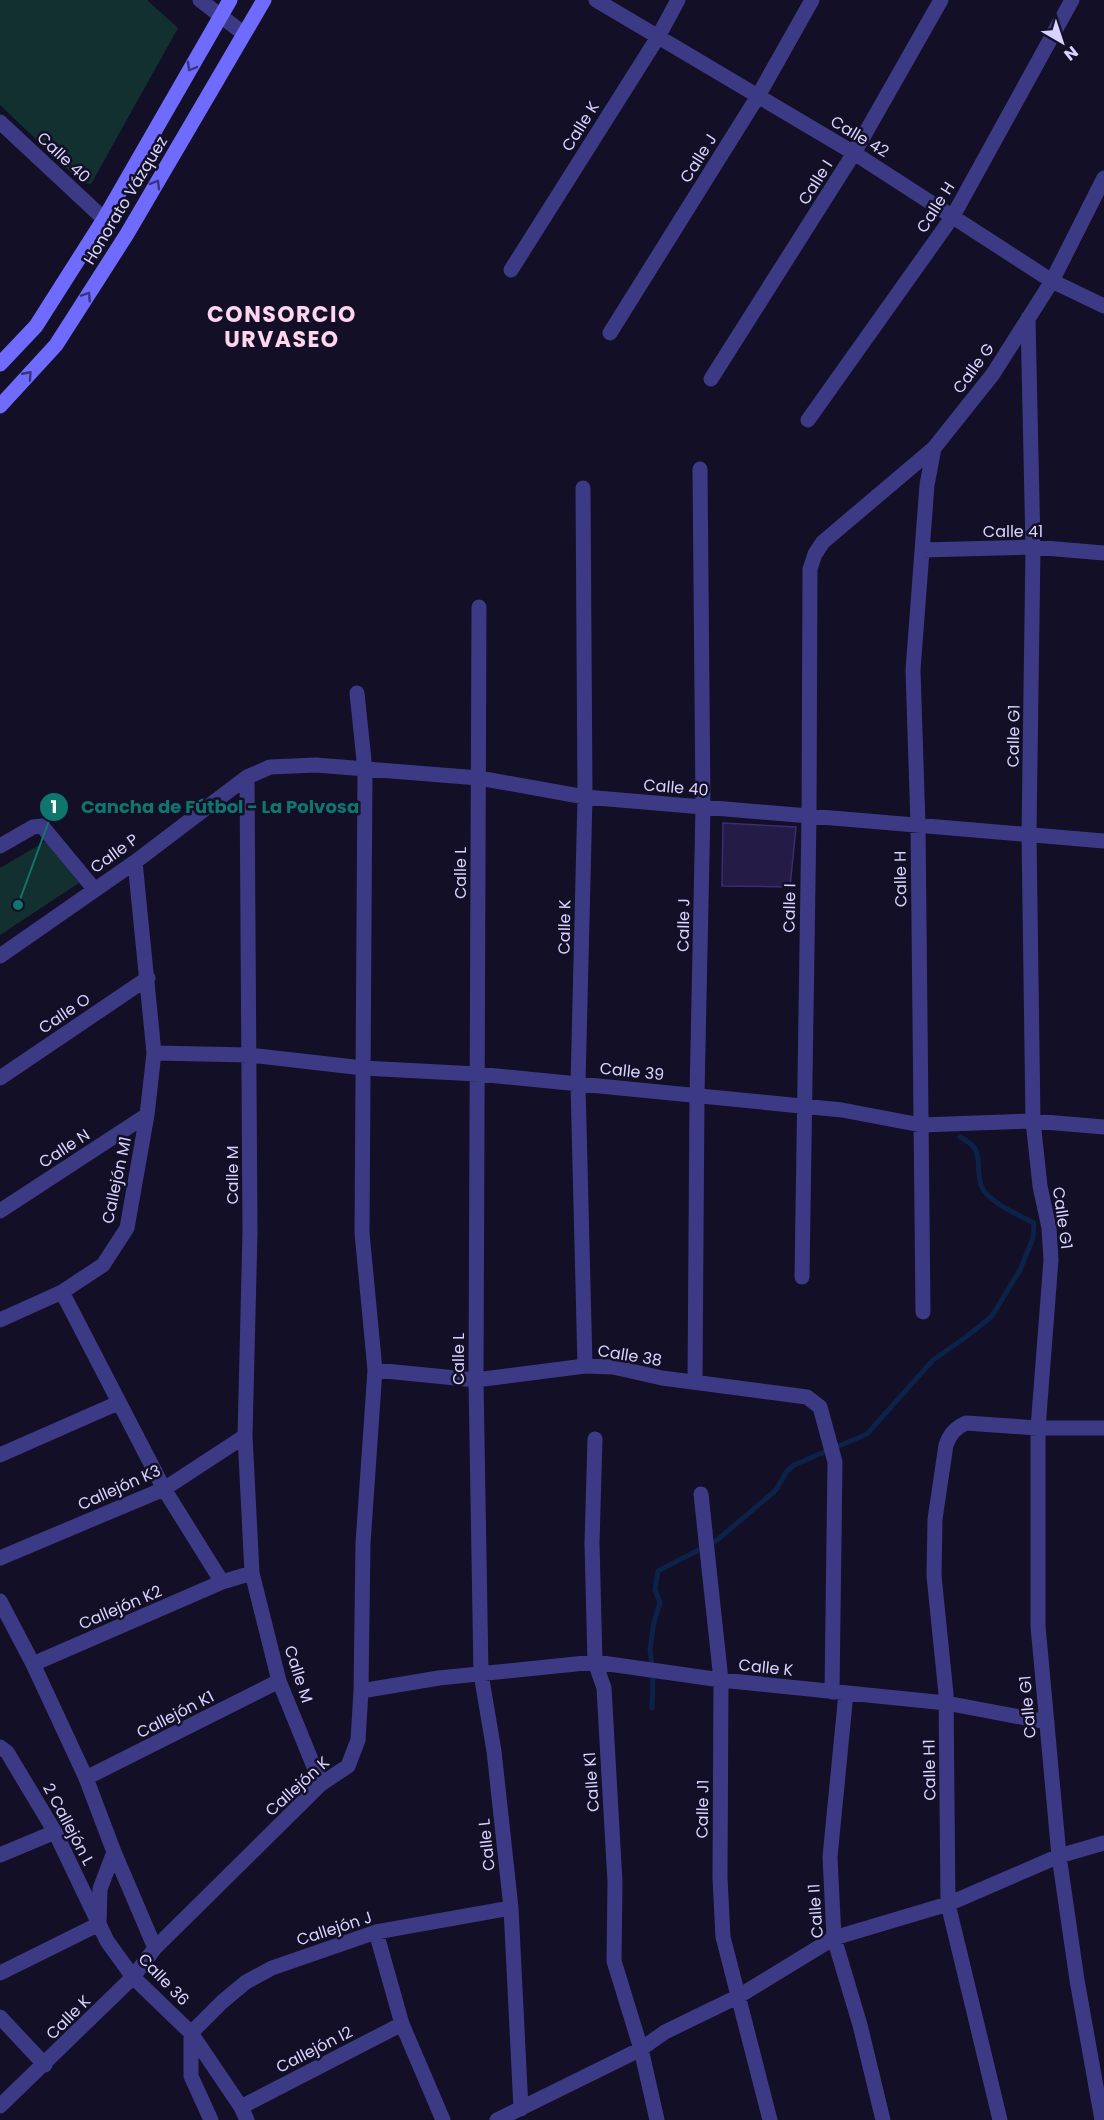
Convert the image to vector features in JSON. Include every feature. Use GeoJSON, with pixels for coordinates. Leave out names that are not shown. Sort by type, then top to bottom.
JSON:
{"type":"FeatureCollection","features":[{"type":"Feature","properties":{"kind":"street"},"geometry":{"type":"LineString","coordinates":[[200,0],[243,33]]}},
{"type":"Feature","properties":{"kind":"street","name":"Honorato Vázquez"},"geometry":{"type":"LineString","coordinates":[[0,364],[36,327],[104,219],[231,0]]}},
{"type":"Feature","properties":{"kind":"street","name":"Honorato Vázquez"},"geometry":{"type":"LineString","coordinates":[[0,406],[56,345],[127,234],[264,0]]}},
{"type":"Feature","properties":{"kind":"street","name":"Calle 42"},"geometry":{"type":"LineString","coordinates":[[596,0],[854,153],[1052,281],[1104,306]]}},
{"type":"Feature","properties":{"kind":"street","name":"Calle K"},"geometry":{"type":"LineString","coordinates":[[511,270],[658,37],[678,0]]}},
{"type":"Feature","properties":{"kind":"street","name":"Calle J"},"geometry":{"type":"LineString","coordinates":[[610,333],[758,96],[812,0]]}},
{"type":"Feature","properties":{"kind":"street","name":"Calle I"},"geometry":{"type":"LineString","coordinates":[[711,379],[854,153],[940,0]]}},
{"type":"Feature","properties":{"kind":"street","name":"Calle H"},"geometry":{"type":"LineString","coordinates":[[808,420],[953,216],[1072,0]]}},
{"type":"Feature","properties":{"kind":"street","name":"Calle 40"},"geometry":{"type":"LineString","coordinates":[[0,122],[104,219]]}},
{"type":"Feature","properties":{"kind":"street","name":"Calle G"},"geometry":{"type":"LineString","coordinates":[[824,542],[934,448],[993,375],[1052,281],[1104,178]]}},
{"type":"Feature","properties":{"kind":"street","name":"Calle G1"},"geometry":{"type":"LineString","coordinates":[[1028,318],[1033,547],[1029,834],[1033,1121],[1040,1186],[1049,1228],[1051,1260],[1038,1428],[1038,1626],[1059,1856],[1077,1980],[1102,2120]]}},
{"type":"Feature","properties":{"kind":"street","name":"Calle H"},"geometry":{"type":"LineString","coordinates":[[923,1312],[918,825],[914,670],[927,485],[934,448]]}},
{"type":"Feature","properties":{"kind":"street","name":"Calle J"},"geometry":{"type":"LineString","coordinates":[[695,1382],[697,1095],[703,807],[700,469]]}},
{"type":"Feature","properties":{"kind":"street","name":"Calle K"},"geometry":{"type":"LineString","coordinates":[[583,488],[585,797],[578,1084],[585,1366]]}},
{"type":"Feature","properties":{"kind":"street","name":"Calle I"},"geometry":{"type":"LineString","coordinates":[[802,1277],[810,568],[815,554],[824,542]]}},
{"type":"Feature","properties":{"kind":"street","name":"Calle 41"},"geometry":{"type":"LineString","coordinates":[[922,550],[1033,547],[1104,553]]}},
{"type":"Feature","properties":{"kind":"street","name":"Calle L"},"geometry":{"type":"LineString","coordinates":[[479,607],[476,1380],[481,1674],[494,1751],[511,1908],[521,2109]]}},
{"type":"Feature","properties":{"kind":"street","name":"Callejón K"},"geometry":{"type":"LineString","coordinates":[[156,1948],[321,1784],[348,1766],[357,1740],[361,1691],[363,1543],[375,1370],[362,1233],[365,770],[357,693]]}},
{"type":"Feature","properties":{"kind":"street","name":"Calle 40"},"geometry":{"type":"LineString","coordinates":[[247,777],[270,767],[316,765],[478,778],[585,797],[1104,841]]}},
{"type":"Feature","properties":{"kind":"street","name":"Calle P"},"geometry":{"type":"LineString","coordinates":[[0,956],[135,862],[247,777]]}},
{"type":"Feature","properties":{"kind":"street","name":"Calle M"},"geometry":{"type":"LineString","coordinates":[[247,777],[250,1232],[245,1436],[252,1573],[279,1681],[321,1784]]}},
{"type":"Feature","properties":{"kind":"street"},"geometry":{"type":"LineString","coordinates":[[0,846],[33,826],[42,826],[95,890]]}},
{"type":"Feature","properties":{"kind":"street","name":"Callejón M1"},"geometry":{"type":"LineString","coordinates":[[0,1320],[62,1292],[103,1265],[127,1228],[147,1115],[154,1053],[135,862]]}},
{"type":"Feature","properties":{"kind":"street","name":"Calle O"},"geometry":{"type":"LineString","coordinates":[[0,1077],[148,978]]}},
{"type":"Feature","properties":{"kind":"street","name":"Calle 39"},"geometry":{"type":"LineString","coordinates":[[154,1053],[250,1056],[363,1068],[477,1074],[842,1110],[921,1125],[1033,1121],[1104,1127]]}},
{"type":"Feature","properties":{"kind":"street","name":"Calle N"},"geometry":{"type":"LineString","coordinates":[[0,1211],[147,1115]]}},
{"type":"Feature","properties":{"kind":"street"},"geometry":{"type":"LineString","coordinates":[[62,1292],[164,1489],[222,1582],[252,1573]]}},
{"type":"Feature","properties":{"kind":"street","name":"Calle 38"},"geometry":{"type":"LineString","coordinates":[[375,1370],[476,1380],[585,1366],[613,1367],[662,1378],[807,1397],[820,1407],[835,1462]]}},
{"type":"Feature","properties":{"kind":"street"},"geometry":{"type":"LineString","coordinates":[[0,1455],[118,1403]]}},
{"type":"Feature","properties":{"kind":"street","name":"Calle H1"},"geometry":{"type":"LineString","coordinates":[[1000,2120],[948,1904],[946,1704],[934,1576],[935,1519],[946,1445],[957,1427],[966,1423],[1038,1428]]}},
{"type":"Feature","properties":{"kind":"street"},"geometry":{"type":"LineString","coordinates":[[1038,1428],[1104,1428]]}},
{"type":"Feature","properties":{"kind":"street","name":"Callejón K3"},"geometry":{"type":"LineString","coordinates":[[0,1558],[164,1489],[245,1436]]}},
{"type":"Feature","properties":{"kind":"street","name":"Calle K1"},"geometry":{"type":"LineString","coordinates":[[595,1438],[592,1543],[595,1662],[603,1688],[605,1711],[615,1882],[614,1961],[640,2049],[657,2120]]}},
{"type":"Feature","properties":{"kind":"street","name":"Calle I1"},"geometry":{"type":"LineString","coordinates":[[835,1462],[839,1693],[830,1857],[834,1938],[860,2025],[883,2120]]}},
{"type":"Feature","properties":{"kind":"street","name":"Calle J1"},"geometry":{"type":"LineString","coordinates":[[701,1494],[721,1680],[720,1878],[723,1937],[770,2120]]}},
{"type":"Feature","properties":{"kind":"street","name":"Callejón K2"},"geometry":{"type":"LineString","coordinates":[[33,1664],[222,1582]]}},
{"type":"Feature","properties":{"kind":"street","name":"Calle 36"},"geometry":{"type":"LineString","coordinates":[[0,1601],[33,1664],[86,1778],[114,1852],[156,1948]]}},
{"type":"Feature","properties":{"kind":"street","name":"Calle K"},"geometry":{"type":"LineString","coordinates":[[481,1674],[595,1662],[721,1680],[946,1704],[1047,1722]]}},
{"type":"Feature","properties":{"kind":"street"},"geometry":{"type":"LineString","coordinates":[[361,1691],[439,1678],[481,1674]]}},
{"type":"Feature","properties":{"kind":"street","name":"Callejón K1"},"geometry":{"type":"LineString","coordinates":[[86,1778],[279,1681]]}},
{"type":"Feature","properties":{"kind":"street","name":"2 Callejón L"},"geometry":{"type":"LineString","coordinates":[[0,1746],[8,1752],[55,1832],[99,1924]]}},
{"type":"Feature","properties":{"kind":"street"},"geometry":{"type":"LineString","coordinates":[[0,1855],[55,1832]]}},
{"type":"Feature","properties":{"kind":"street"},"geometry":{"type":"LineString","coordinates":[[497,2120],[640,2049],[665,2032],[739,1996],[834,1938],[948,1904],[1059,1856],[1104,1843]]}},
{"type":"Feature","properties":{"kind":"street","name":"Calle 36"},"geometry":{"type":"LineString","coordinates":[[114,1852],[99,1888],[99,1924],[107,1941],[133,1977],[191,2033],[244,2114]]}},
{"type":"Feature","properties":{"kind":"street","name":"Callejón J"},"geometry":{"type":"LineString","coordinates":[[191,2033],[246,1982],[272,1968],[376,1932],[511,1908]]}},
{"type":"Feature","properties":{"kind":"street"},"geometry":{"type":"LineString","coordinates":[[0,1972],[99,1924]]}},
{"type":"Feature","properties":{"kind":"street"},"geometry":{"type":"LineString","coordinates":[[376,1932],[402,2024],[443,2120]]}},
{"type":"Feature","properties":{"kind":"street","name":"Calle K"},"geometry":{"type":"LineString","coordinates":[[0,2106],[45,2065],[133,1977],[156,1948]]}},
{"type":"Feature","properties":{"kind":"street"},"geometry":{"type":"LineString","coordinates":[[0,2017],[45,2065]]}},
{"type":"Feature","properties":{"kind":"street","name":"Callejón I2"},"geometry":{"type":"LineString","coordinates":[[244,2114],[402,2024]]}},
{"type":"Feature","properties":{"kind":"street"},"geometry":{"type":"LineString","coordinates":[[191,2033],[190,2076],[212,2120]]}},
{"type":"Feature","properties":{"kind":"green space"},"geometry":{"type":"Polygon","coordinates":[[[0,0],[147,0],[178,28],[91,184],[82,183],[0,105],[0,0]]]}},
{"type":"Feature","properties":{"kind":"green space"},"geometry":{"type":"Polygon","coordinates":[[[46,841],[79,883],[0,935],[0,868],[46,841]]]}},
{"type":"Feature","properties":{"kind":"building"},"geometry":{"type":"Polygon","coordinates":[[[723,823],[796,827],[790,887],[722,886],[723,823]]]}},
{"type":"Feature","properties":{"kind":"waterway"},"geometry":{"type":"LineString","coordinates":[[652,1708],[653,1676],[650,1649],[654,1622],[660,1603],[655,1590],[658,1571],[716,1541],[776,1490],[787,1471],[794,1465],[867,1434],[933,1360],[992,1316],[1020,1270],[1033,1238],[1034,1223],[1004,1207],[984,1191],[979,1177],[977,1152],[960,1137]]}},
{"type":"Feature","properties":{"kind":"place","name":"Cancha de Fútbol - La Polvosa"},"geometry":{"type":"Point","coordinates":[18,905]}},
{"type":"Feature","properties":{"kind":"district","name":"CONSORCIO URVASEO"},"geometry":{"type":"Point","coordinates":[282,326]}}]}
